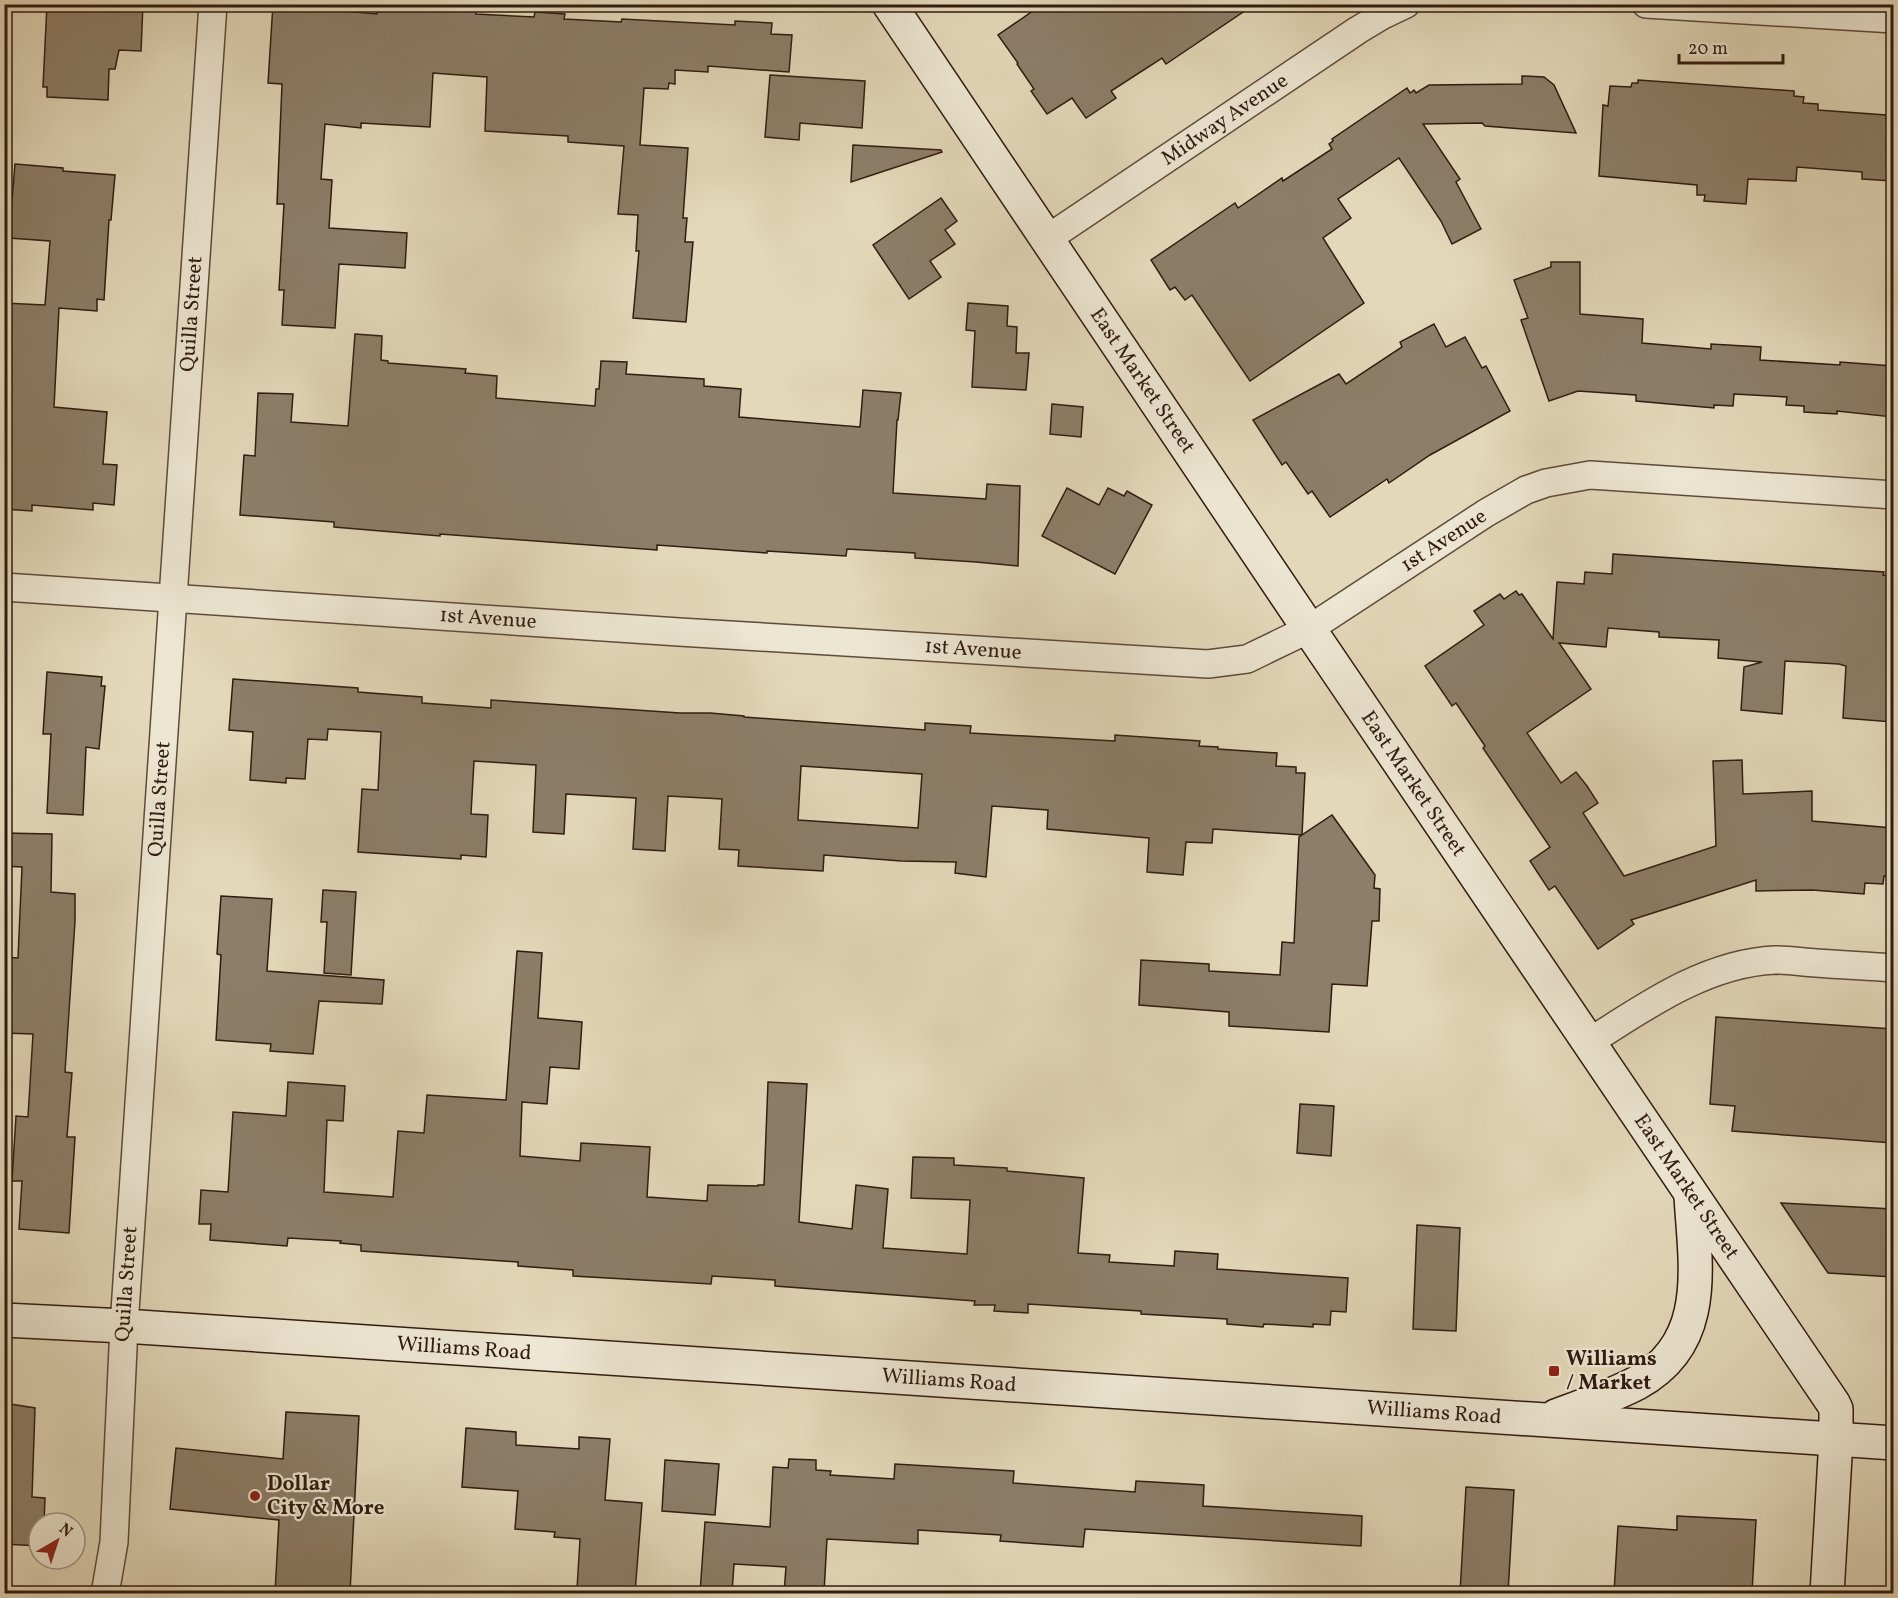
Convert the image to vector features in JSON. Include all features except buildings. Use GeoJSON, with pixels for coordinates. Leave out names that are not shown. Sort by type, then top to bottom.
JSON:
{"type":"FeatureCollection","features":[{"type":"Feature","properties":{"kind":"main road","name":"East Market Street"},"geometry":{"type":"LineString","coordinates":[[890,4],[1588,1043],[1833,1403],[1836,1410],[1836,1439],[1827,1593]]}},
{"type":"Feature","properties":{"kind":"main road"},"geometry":{"type":"LineString","coordinates":[[1547,1420],[1640,1382],[1666,1360],[1677,1346],[1685,1332],[1695,1298],[1696,1277],[1691,1194]]}},
{"type":"Feature","properties":{"kind":"main road","name":"Williams Road"},"geometry":{"type":"LineString","coordinates":[[4,1320],[124,1326],[1893,1443]]}},
{"type":"Feature","properties":{"kind":"street","name":"Quilla Street"},"geometry":{"type":"LineString","coordinates":[[105,1593],[114,1542],[124,1326],[213,4]]}},
{"type":"Feature","properties":{"kind":"street","name":"Midway Avenue"},"geometry":{"type":"LineString","coordinates":[[1047,239],[1358,30],[1406,4]]}},
{"type":"Feature","properties":{"kind":"street"},"geometry":{"type":"LineString","coordinates":[[1646,4],[1893,19]]}},
{"type":"Feature","properties":{"kind":"street","name":"1st Avenue"},"geometry":{"type":"LineString","coordinates":[[4,587],[1208,664],[1247,659],[1309,629],[1508,500],[1546,483],[1590,475],[1893,495]]}},
{"type":"Feature","properties":{"kind":"street"},"geometry":{"type":"LineString","coordinates":[[1588,1043],[1678,989],[1711,975],[1753,963],[1776,960],[1893,968]]}},
{"type":"Feature","properties":{"kind":"place","name":"Williams / Market"},"geometry":{"type":"Point","coordinates":[1554,1371]}},
{"type":"Feature","properties":{"kind":"place","name":"Dollar City & More"},"geometry":{"type":"Point","coordinates":[255,1496]}}]}
